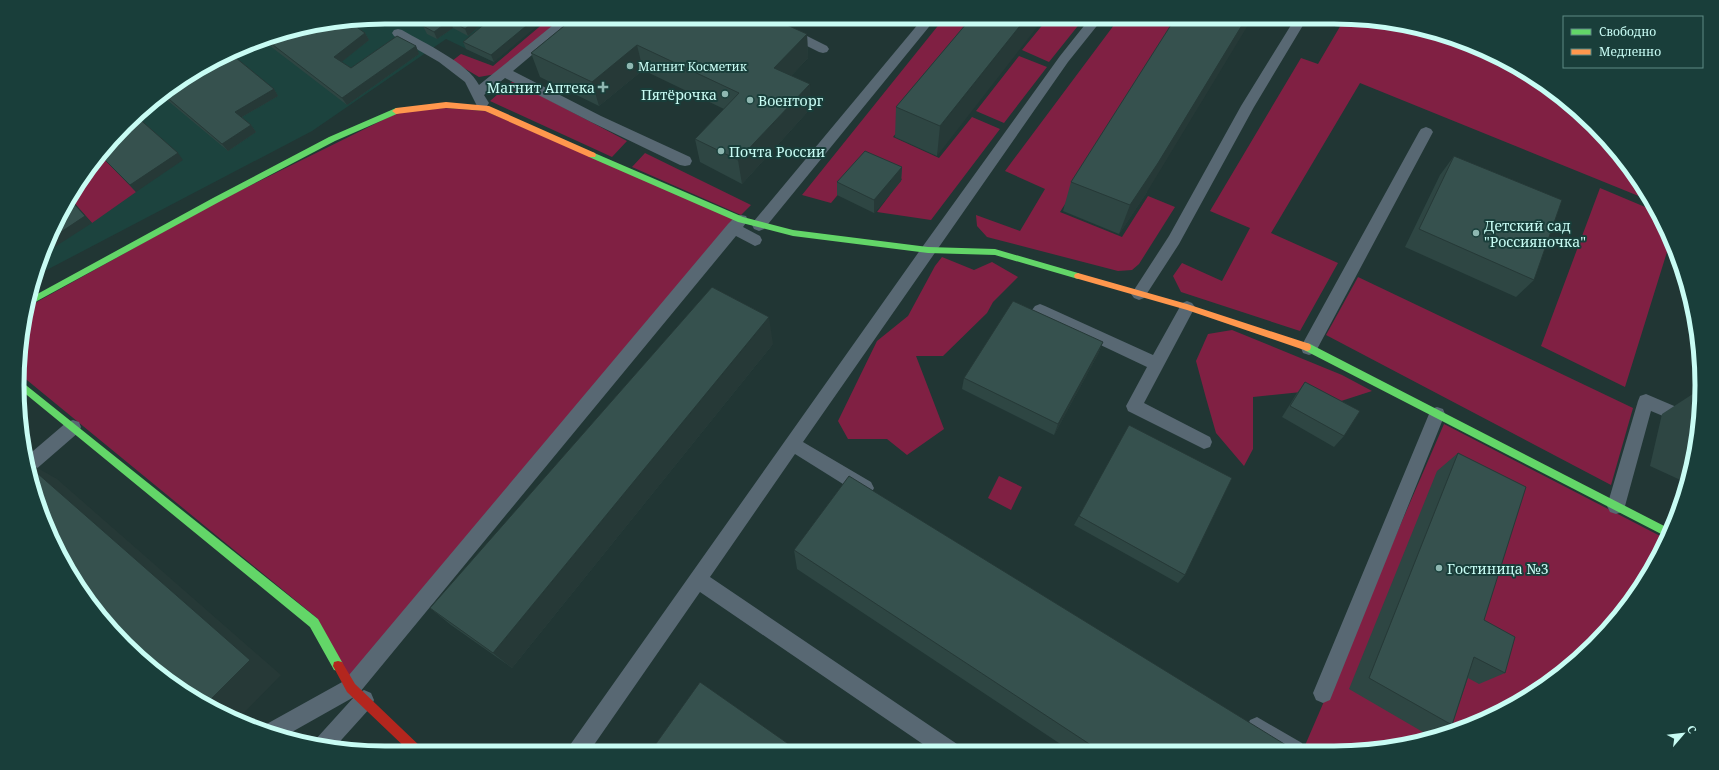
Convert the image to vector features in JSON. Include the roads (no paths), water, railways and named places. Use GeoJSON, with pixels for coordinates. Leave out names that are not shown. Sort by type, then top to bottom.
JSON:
{"type":"FeatureCollection","features":[{"type":"Feature","properties":{"kind":"street"},"geometry":{"type":"LineString","coordinates":[[34,301],[332,138],[397,111],[446,105],[486,108],[737,224],[759,225],[793,233],[928,250],[995,252],[1187,307],[1309,348],[1664,531]]}},
{"type":"Feature","properties":{"kind":"street"},"geometry":{"type":"LineString","coordinates":[[24,388],[314,623],[357,694],[412,746]]}},
{"type":"Feature","properties":{"kind":"lane"},"geometry":{"type":"LineString","coordinates":[[477,94],[506,72],[563,24]]}},
{"type":"Feature","properties":{"kind":"lane"},"geometry":{"type":"LineString","coordinates":[[773,24],[823,49]]}},
{"type":"Feature","properties":{"kind":"lane"},"geometry":{"type":"LineString","coordinates":[[759,225],[925,24]]}},
{"type":"Feature","properties":{"kind":"lane"},"geometry":{"type":"LineString","coordinates":[[581,746],[928,250],[1064,59],[1092,24]]}},
{"type":"Feature","properties":{"kind":"lane"},"geometry":{"type":"LineString","coordinates":[[1139,294],[1174,240],[1248,106],[1298,24]]}},
{"type":"Feature","properties":{"kind":"lane"},"geometry":{"type":"LineString","coordinates":[[398,33],[443,59],[470,79],[486,108]]}},
{"type":"Feature","properties":{"kind":"lane"},"geometry":{"type":"LineString","coordinates":[[506,72],[596,119],[685,161]]}},
{"type":"Feature","properties":{"kind":"lane"},"geometry":{"type":"LineString","coordinates":[[1309,348],[1426,132]]}},
{"type":"Feature","properties":{"kind":"lane"},"geometry":{"type":"LineString","coordinates":[[326,741],[357,694],[737,224],[755,240]]}},
{"type":"Feature","properties":{"kind":"lane"},"geometry":{"type":"LineString","coordinates":[[1187,307],[1134,406],[1204,442]]}},
{"type":"Feature","properties":{"kind":"lane"},"geometry":{"type":"LineString","coordinates":[[1040,310],[1156,364]]}},
{"type":"Feature","properties":{"kind":"lane"},"geometry":{"type":"LineString","coordinates":[[1616,506],[1646,401],[1693,422]]}},
{"type":"Feature","properties":{"kind":"lane"},"geometry":{"type":"LineString","coordinates":[[1323,693],[1437,414]]}},
{"type":"Feature","properties":{"kind":"lane"},"geometry":{"type":"LineString","coordinates":[[33,462],[73,427]]}},
{"type":"Feature","properties":{"kind":"lane"},"geometry":{"type":"LineString","coordinates":[[793,444],[876,495]]}},
{"type":"Feature","properties":{"kind":"lane"},"geometry":{"type":"LineString","coordinates":[[698,580],[943,746]]}},
{"type":"Feature","properties":{"kind":"lane"},"geometry":{"type":"LineString","coordinates":[[278,730],[357,694]]}},
{"type":"Feature","properties":{"kind":"lane"},"geometry":{"type":"LineString","coordinates":[[1241,717],[1288,746]]}},
{"type":"Feature","properties":{"kind":"place","name":"Магнит Косметик"},"geometry":{"type":"Point","coordinates":[630,66]}},
{"type":"Feature","properties":{"kind":"place","name":"Магнит Аптека"},"geometry":{"type":"Point","coordinates":[603,87]}},
{"type":"Feature","properties":{"kind":"place","name":"Пятёрочка"},"geometry":{"type":"Point","coordinates":[725,94]}},
{"type":"Feature","properties":{"kind":"place","name":"Военторг"},"geometry":{"type":"Point","coordinates":[750,100]}},
{"type":"Feature","properties":{"kind":"place","name":"Почта России"},"geometry":{"type":"Point","coordinates":[721,151]}},
{"type":"Feature","properties":{"kind":"place","name":"Детский сад \"Россияночка\""},"geometry":{"type":"Point","coordinates":[1476,233]}},
{"type":"Feature","properties":{"kind":"place","name":"Гостиница №3"},"geometry":{"type":"Point","coordinates":[1439,568]}}]}
